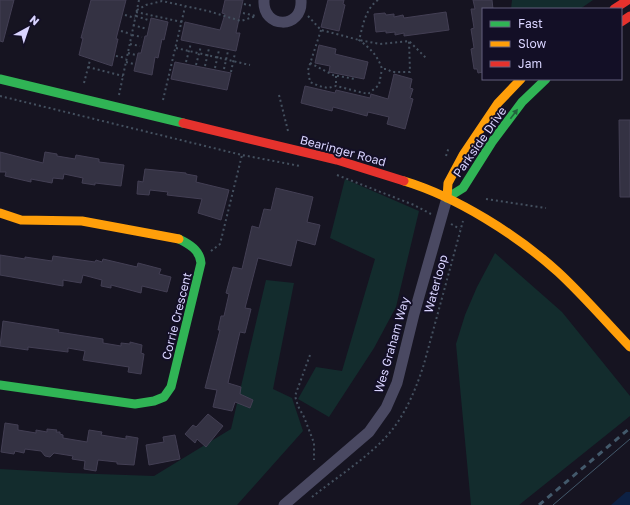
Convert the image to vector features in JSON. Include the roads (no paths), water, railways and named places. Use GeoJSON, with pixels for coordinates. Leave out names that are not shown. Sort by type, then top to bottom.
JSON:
{"type":"FeatureCollection","features":[{"type":"Feature","properties":{"kind":"street"},"geometry":{"type":"LineString","coordinates":[[264,0],[264,8],[261,14],[279,22],[289,22],[300,13],[302,6],[301,0]]}},
{"type":"Feature","properties":{"kind":"street"},"geometry":{"type":"LineString","coordinates":[[616,8],[628,0]]}},
{"type":"Feature","properties":{"kind":"street","name":"Bearinger Road"},"geometry":{"type":"LineString","coordinates":[[0,79],[337,160],[408,182],[447,198],[496,225],[558,272],[630,347]]}},
{"type":"Feature","properties":{"kind":"street","name":"Parkside Drive"},"geometry":{"type":"LineString","coordinates":[[447,198],[448,183],[463,155],[498,102],[520,80]]}},
{"type":"Feature","properties":{"kind":"street","name":"Parkside Drive"},"geometry":{"type":"LineString","coordinates":[[447,198],[463,188],[492,142],[522,102],[545,80]]}},
{"type":"Feature","properties":{"kind":"street","name":"Wes Graham Way"},"geometry":{"type":"LineString","coordinates":[[284,505],[369,432],[386,408],[397,383],[414,314],[447,198]]}},
{"type":"Feature","properties":{"kind":"street","name":"Corrie Crescent"},"geometry":{"type":"LineString","coordinates":[[0,213],[21,220],[82,221],[176,238],[196,250],[201,259],[200,269],[171,387],[164,397],[154,401],[135,404],[0,385]]}},
{"type":"Feature","properties":{"kind":"water"},"geometry":{"type":"Polygon","coordinates":[[[626,492],[630,492],[630,505],[611,505],[626,492]]]}},
{"type":"Feature","properties":{"kind":"tram line"},"geometry":{"type":"LineString","coordinates":[[553,505],[630,439]]}},
{"type":"Feature","properties":{"kind":"railway"},"geometry":{"type":"LineString","coordinates":[[539,505],[630,428]]}}]}
